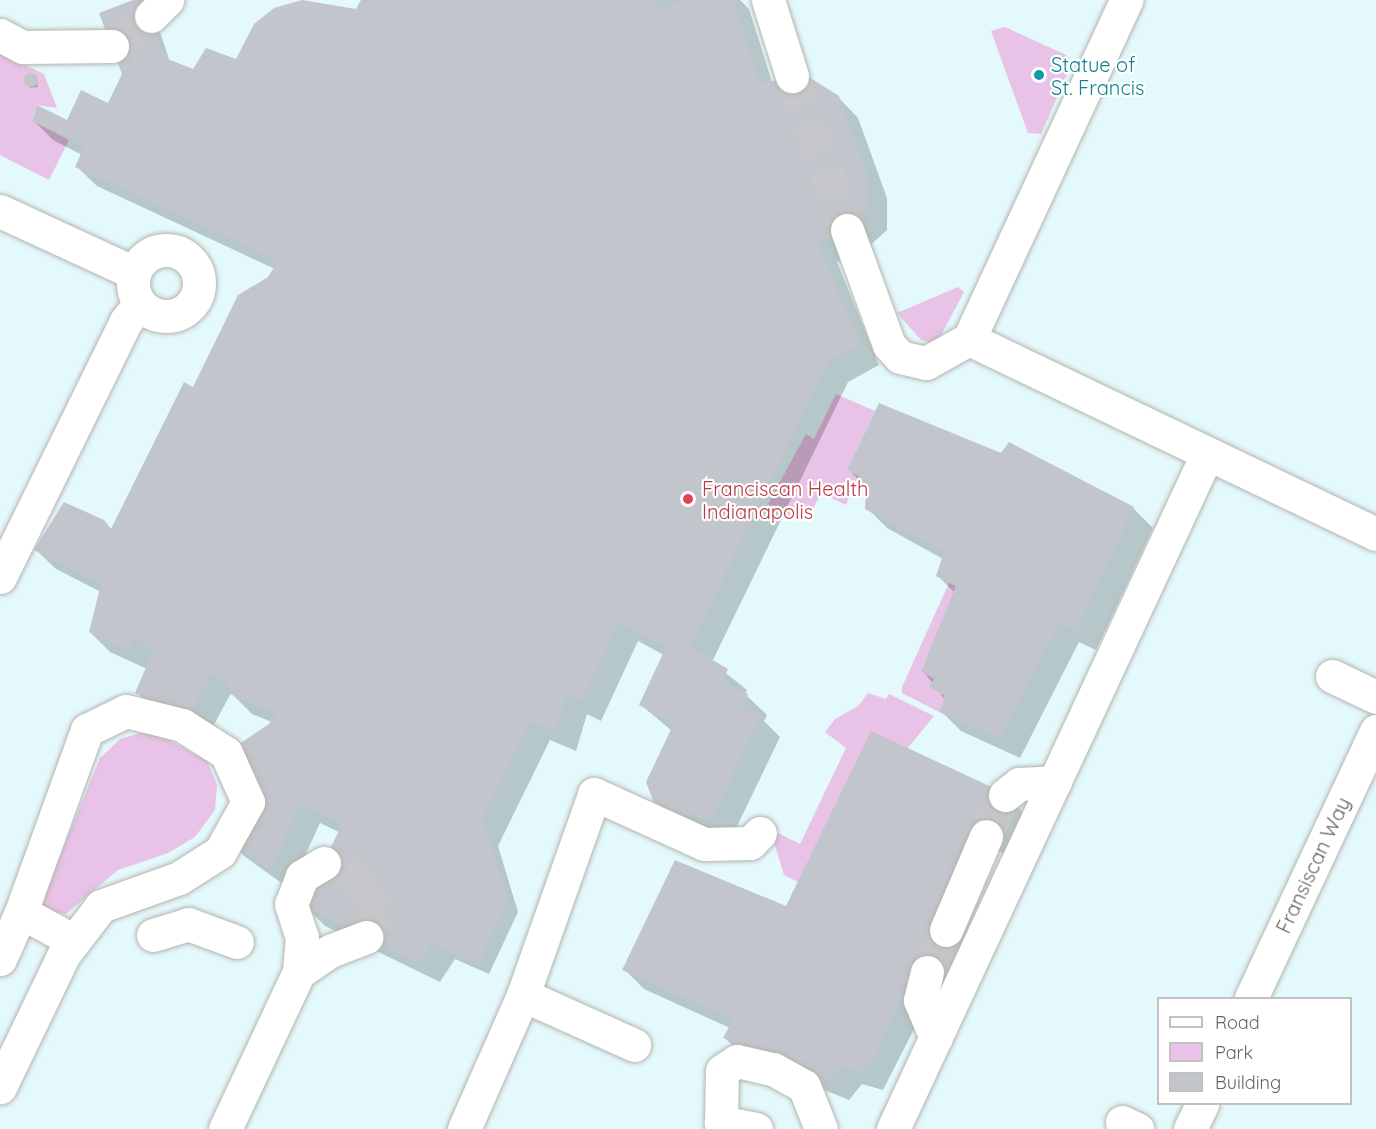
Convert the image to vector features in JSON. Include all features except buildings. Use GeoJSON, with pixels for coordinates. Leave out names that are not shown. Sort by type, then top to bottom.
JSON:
{"type":"FeatureCollection","features":[{"type":"Feature","properties":{"kind":"street"},"geometry":{"type":"LineString","coordinates":[[768,0],[792,76]]}},
{"type":"Feature","properties":{"kind":"street"},"geometry":{"type":"LineString","coordinates":[[847,230],[889,345],[900,357],[926,363],[969,339],[1126,0]]}},
{"type":"Feature","properties":{"kind":"street"},"geometry":{"type":"LineString","coordinates":[[0,35],[23,47],[112,46]]}},
{"type":"Feature","properties":{"kind":"street"},"geometry":{"type":"LineString","coordinates":[[0,211],[137,289],[126,321],[0,577]]}},
{"type":"Feature","properties":{"kind":"street"},"geometry":{"type":"LineString","coordinates":[[969,339],[1376,534]]}},
{"type":"Feature","properties":{"kind":"street"},"geometry":{"type":"LineString","coordinates":[[893,1129],[1207,453]]}},
{"type":"Feature","properties":{"kind":"street"},"geometry":{"type":"LineString","coordinates":[[1332,676],[1376,697]]}},
{"type":"Feature","properties":{"kind":"street"},"geometry":{"type":"LineString","coordinates":[[0,959],[21,912],[87,730],[126,711],[182,725],[226,753],[248,802],[220,852],[179,878],[101,906],[63,954],[0,1087]]}},
{"type":"Feature","properties":{"kind":"street","name":"Fransiscan Way"},"geometry":{"type":"LineString","coordinates":[[1252,997],[1376,730]]}},
{"type":"Feature","properties":{"kind":"street"},"geometry":{"type":"LineString","coordinates":[[1005,795],[1019,784],[1055,782]]}},
{"type":"Feature","properties":{"kind":"street"},"geometry":{"type":"LineString","coordinates":[[464,1129],[524,995],[594,794],[704,844],[750,843],[760,833]]}},
{"type":"Feature","properties":{"kind":"street"},"geometry":{"type":"LineString","coordinates":[[945,930],[987,836]]}},
{"type":"Feature","properties":{"kind":"street"},"geometry":{"type":"LineString","coordinates":[[225,1129],[299,972],[303,937],[291,904],[302,876],[324,863]]}},
{"type":"Feature","properties":{"kind":"street"},"geometry":{"type":"LineString","coordinates":[[969,877],[1004,891]]}},
{"type":"Feature","properties":{"kind":"street"},"geometry":{"type":"LineString","coordinates":[[21,912],[74,941]]}},
{"type":"Feature","properties":{"kind":"street"},"geometry":{"type":"LineString","coordinates":[[153,935],[188,924],[237,942]]}},
{"type":"Feature","properties":{"kind":"street"},"geometry":{"type":"LineString","coordinates":[[299,972],[330,951],[366,937]]}},
{"type":"Feature","properties":{"kind":"street"},"geometry":{"type":"LineString","coordinates":[[927,972],[920,1000],[936,1038]]}},
{"type":"Feature","properties":{"kind":"street"},"geometry":{"type":"LineString","coordinates":[[524,995],[634,1045]]}},
{"type":"Feature","properties":{"kind":"street"},"geometry":{"type":"LineString","coordinates":[[756,1129],[721,1122],[722,1071],[737,1061],[773,1069],[804,1086],[821,1129]]}},
{"type":"Feature","properties":{"kind":"street"},"geometry":{"type":"LineString","coordinates":[[1190,1129],[1202,1105]]}},
{"type":"Feature","properties":{"kind":"shaded area","name":"Franciscan Health Indianapolis"},"geometry":{"type":"Polygon","coordinates":[[[0,0],[1376,0],[1376,1129],[0,1129],[0,0]]]}},
{"type":"Feature","properties":{"kind":"green space"},"geometry":{"type":"Polygon","coordinates":[[[1005,27],[1066,55],[1072,63],[1041,134],[1028,133],[991,31],[1005,27]]]}},
{"type":"Feature","properties":{"kind":"green space"},"geometry":{"type":"Polygon","coordinates":[[[0,53],[44,74],[57,108],[37,105],[32,120],[69,140],[49,180],[0,155],[0,53]]]}},
{"type":"Feature","properties":{"kind":"green space"},"geometry":{"type":"Polygon","coordinates":[[[958,287],[964,292],[939,339],[931,342],[921,340],[897,313],[958,287]]]}},
{"type":"Feature","properties":{"kind":"green space"},"geometry":{"type":"Polygon","coordinates":[[[836,394],[875,411],[847,470],[859,476],[846,505],[821,493],[808,519],[797,520],[768,504],[806,434],[814,439],[836,394]]]}},
{"type":"Feature","properties":{"kind":"green space"},"geometry":{"type":"Polygon","coordinates":[[[949,583],[959,587],[923,665],[937,673],[932,688],[945,696],[939,712],[902,693],[902,687],[949,583]]]}},
{"type":"Feature","properties":{"kind":"green space"},"geometry":{"type":"Polygon","coordinates":[[[868,693],[886,699],[889,694],[934,716],[798,882],[784,875],[773,839],[778,833],[800,844],[846,748],[825,732],[835,719],[858,706],[868,693]]]}},
{"type":"Feature","properties":{"kind":"green space"},"geometry":{"type":"Polygon","coordinates":[[[141,733],[159,735],[207,761],[217,785],[215,810],[195,837],[168,853],[118,870],[66,914],[53,912],[43,905],[45,893],[100,758],[120,739],[141,733]]]}},
{"type":"Feature","properties":{"kind":"tunnel"},"geometry":{"type":"LineString","coordinates":[[112,46],[151,16]]}},
{"type":"Feature","properties":{"kind":"tunnel"},"geometry":{"type":"LineString","coordinates":[[792,76],[847,230]]}},
{"type":"Feature","properties":{"kind":"tunnel"},"geometry":{"type":"LineString","coordinates":[[986,836],[1005,795]]}},
{"type":"Feature","properties":{"kind":"tunnel"},"geometry":{"type":"LineString","coordinates":[[324,863],[343,869],[368,889],[377,911],[366,937]]}},
{"type":"Feature","properties":{"kind":"tunnel"},"geometry":{"type":"LineString","coordinates":[[927,972],[946,930]]}},
{"type":"Feature","properties":{"kind":"place","name":"Statue of St. Francis"},"geometry":{"type":"Point","coordinates":[1039,75]}},
{"type":"Feature","properties":{"kind":"place","name":"Franciscan Health Indianapolis"},"geometry":{"type":"Point","coordinates":[688,499]}}]}
